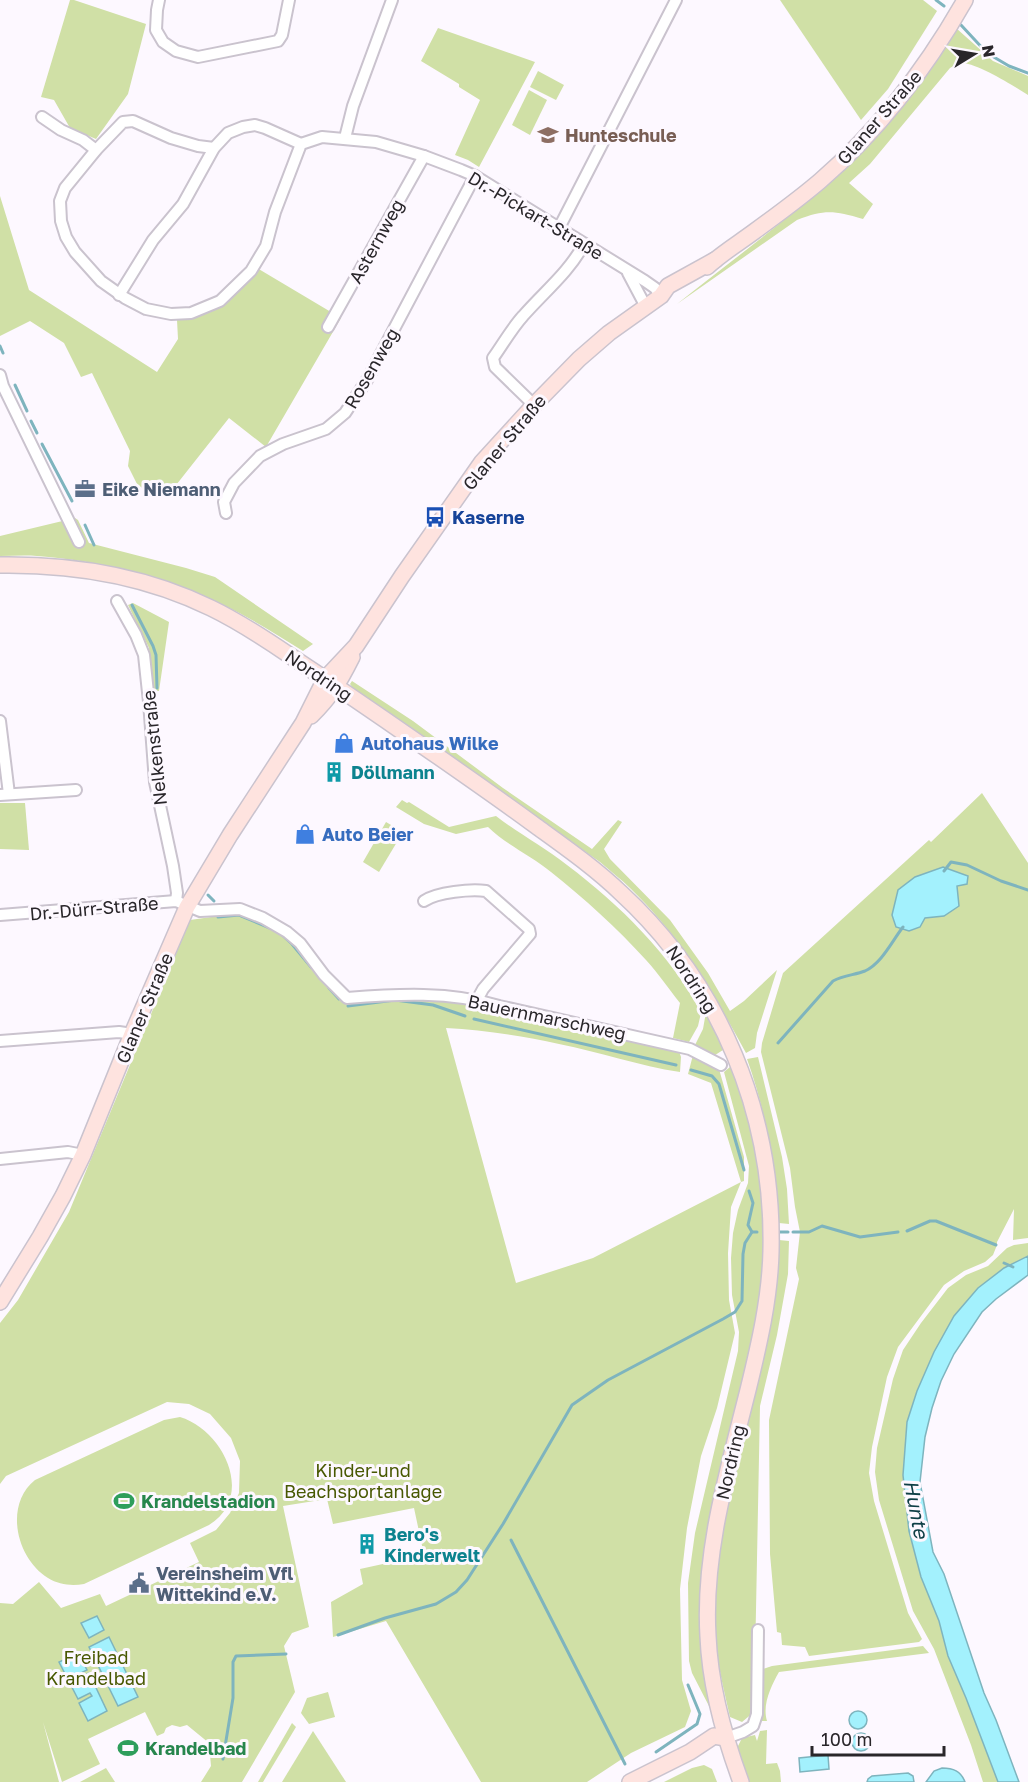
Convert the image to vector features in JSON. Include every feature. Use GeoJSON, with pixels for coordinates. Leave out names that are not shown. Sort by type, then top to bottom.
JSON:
{"type":"FeatureCollection","features":[{"type":"Feature","properties":{"kind":"street"},"geometry":{"type":"LineString","coordinates":[[159,0],[156,30],[163,42],[176,51],[198,57],[278,41],[282,35],[289,0]]}},
{"type":"Feature","properties":{"kind":"street"},"geometry":{"type":"LineString","coordinates":[[345,138],[353,105],[392,0]]}},
{"type":"Feature","properties":{"kind":"street"},"geometry":{"type":"LineString","coordinates":[[559,228],[676,0]]}},
{"type":"Feature","properties":{"kind":"street","name":"Glaner Straße"},"geometry":{"type":"LineString","coordinates":[[0,1302],[40,1237],[83,1155],[182,904],[303,723],[327,700],[331,683],[482,462],[579,359],[609,333],[661,296],[668,286],[715,260],[800,197],[840,163],[904,92],[929,58],[965,0]]}},
{"type":"Feature","properties":{"kind":"street"},"geometry":{"type":"LineString","coordinates":[[42,117],[96,150]]}},
{"type":"Feature","properties":{"kind":"street"},"geometry":{"type":"LineString","coordinates":[[119,295],[153,240],[183,204],[214,148],[228,133],[255,125],[301,144],[275,212],[266,246],[251,271],[220,302],[191,313],[171,314],[146,309],[119,295],[101,281],[75,252],[66,237],[61,221],[60,201],[65,188],[123,122],[133,121],[171,138],[214,148]]}},
{"type":"Feature","properties":{"kind":"street","name":"Dr.-Pickart-Straße"},"geometry":{"type":"LineString","coordinates":[[301,144],[321,136],[376,142],[424,156],[475,176],[655,288],[661,296]]}},
{"type":"Feature","properties":{"kind":"street","name":"Asternweg"},"geometry":{"type":"LineString","coordinates":[[328,327],[424,156]]}},
{"type":"Feature","properties":{"kind":"street","name":"Rosenweg"},"geometry":{"type":"LineString","coordinates":[[226,513],[224,502],[234,483],[260,456],[284,444],[326,429],[345,413],[367,380],[475,176]]}},
{"type":"Feature","properties":{"kind":"street"},"geometry":{"type":"LineString","coordinates":[[534,405],[495,367],[493,357],[522,317],[577,256],[584,244]]}},
{"type":"Feature","properties":{"kind":"street","name":"Dr.-Pickart-Straße"},"geometry":{"type":"LineString","coordinates":[[626,270],[646,307]]}},
{"type":"Feature","properties":{"kind":"street"},"geometry":{"type":"LineString","coordinates":[[1,382],[79,542]]}},
{"type":"Feature","properties":{"kind":"street","name":"Nordring"},"geometry":{"type":"LineString","coordinates":[[0,565],[79,569],[125,578],[208,606],[244,625],[561,844],[619,891],[658,931],[686,964],[701,988],[744,1075],[758,1124],[771,1212],[771,1254],[767,1300],[758,1349],[722,1496],[713,1539],[710,1572],[707,1634],[709,1654],[726,1738],[741,1782]]}},
{"type":"Feature","properties":{"kind":"street","name":"Nelkenstraße"},"geometry":{"type":"LineString","coordinates":[[117,601],[136,634],[144,655],[155,782],[177,893],[182,904]]}},
{"type":"Feature","properties":{"kind":"street"},"geometry":{"type":"LineString","coordinates":[[0,721],[4,794],[76,790]]}},
{"type":"Feature","properties":{"kind":"street"},"geometry":{"type":"LineString","coordinates":[[424,901],[431,896],[486,891],[530,929],[530,934],[477,999]]}},
{"type":"Feature","properties":{"kind":"street","name":"Dr.-Dürr-Straße"},"geometry":{"type":"LineString","coordinates":[[0,915],[182,904]]}},
{"type":"Feature","properties":{"kind":"street","name":"Bauernmarschweg"},"geometry":{"type":"LineString","coordinates":[[182,904],[200,911],[240,909],[263,918],[287,932],[300,943],[324,975],[347,998],[399,994],[477,999],[690,1049],[721,1065]]}},
{"type":"Feature","properties":{"kind":"street"},"geometry":{"type":"LineString","coordinates":[[0,1041],[119,1032],[132,1034]]}},
{"type":"Feature","properties":{"kind":"street"},"geometry":{"type":"LineString","coordinates":[[0,1159],[68,1152],[83,1155]]}},
{"type":"Feature","properties":{"kind":"street"},"geometry":{"type":"LineString","coordinates":[[630,1782],[690,1752],[718,1748],[726,1738],[753,1726],[758,1714],[758,1630]]}},
{"type":"Feature","properties":{"kind":"green space"},"geometry":{"type":"Polygon","coordinates":[[[70,0],[146,24],[128,94],[96,139],[70,128],[54,100],[41,97],[70,0]]]}},
{"type":"Feature","properties":{"kind":"green space"},"geometry":{"type":"Polygon","coordinates":[[[780,0],[923,0],[937,11],[888,89],[861,120],[780,0]]]}},
{"type":"Feature","properties":{"kind":"green space"},"geometry":{"type":"Polygon","coordinates":[[[438,28],[535,62],[479,167],[455,155],[480,100],[421,61],[438,28]]]}},
{"type":"Feature","properties":{"kind":"green space"},"geometry":{"type":"Polygon","coordinates":[[[956,28],[993,61],[1028,76],[1028,95],[997,76],[970,64],[963,63],[951,67],[870,164],[849,183],[873,204],[863,219],[830,212],[797,220],[677,304],[810,199],[860,153],[903,105],[956,28]]]}},
{"type":"Feature","properties":{"kind":"green space"},"geometry":{"type":"Polygon","coordinates":[[[538,71],[564,85],[556,100],[530,87],[538,71]]]}},
{"type":"Feature","properties":{"kind":"green space"},"geometry":{"type":"Polygon","coordinates":[[[529,90],[547,100],[530,135],[512,125],[529,90]]]}},
{"type":"Feature","properties":{"kind":"green space"},"geometry":{"type":"Polygon","coordinates":[[[0,196],[29,290],[157,372],[178,339],[177,320],[201,313],[222,302],[241,287],[257,268],[341,318],[266,447],[229,418],[169,494],[157,485],[150,494],[137,484],[128,466],[130,451],[92,373],[81,377],[64,343],[30,321],[0,336],[0,196]]]}},
{"type":"Feature","properties":{"kind":"green space"},"geometry":{"type":"Polygon","coordinates":[[[75,518],[89,543],[215,577],[313,644],[303,651],[254,621],[202,595],[133,572],[60,558],[0,556],[0,536],[75,518]]]}},
{"type":"Feature","properties":{"kind":"green space"},"geometry":{"type":"Polygon","coordinates":[[[133,603],[169,622],[159,691],[152,691],[149,648],[128,605],[133,603]]]}},
{"type":"Feature","properties":{"kind":"green space"},"geometry":{"type":"Polygon","coordinates":[[[352,681],[413,721],[503,788],[592,849],[618,820],[622,822],[604,849],[610,859],[670,920],[708,973],[730,1011],[777,970],[757,1033],[755,1048],[746,1053],[695,966],[665,926],[627,885],[600,862],[355,691],[350,684],[352,681]]]}},
{"type":"Feature","properties":{"kind":"green space"},"geometry":{"type":"Polygon","coordinates":[[[982,793],[1028,863],[1028,1238],[1013,1240],[1014,1209],[993,1255],[944,1285],[898,1347],[887,1377],[872,1447],[869,1473],[874,1501],[908,1613],[922,1639],[919,1642],[809,1656],[805,1647],[782,1645],[781,1633],[777,1632],[770,1554],[769,1420],[799,1279],[796,1268],[800,1232],[790,1168],[761,1052],[762,1043],[783,973],[929,840],[931,842],[982,793]]]}},
{"type":"Feature","properties":{"kind":"green space"},"geometry":{"type":"Polygon","coordinates":[[[402,800],[449,827],[496,816],[587,880],[642,932],[689,991],[701,1013],[698,1026],[689,1042],[673,1038],[680,1003],[655,970],[612,925],[544,866],[502,839],[488,827],[456,834],[424,824],[396,807],[402,800]]]}},
{"type":"Feature","properties":{"kind":"green space"},"geometry":{"type":"Polygon","coordinates":[[[0,803],[25,803],[29,850],[0,849],[0,803]]]}},
{"type":"Feature","properties":{"kind":"green space"},"geometry":{"type":"Polygon","coordinates":[[[386,822],[403,832],[379,872],[363,862],[386,822]]]}},
{"type":"Feature","properties":{"kind":"green space"},"geometry":{"type":"Polygon","coordinates":[[[239,913],[261,921],[283,933],[349,1004],[400,997],[473,1004],[678,1048],[681,1057],[680,1072],[531,1038],[446,1028],[516,1283],[593,1258],[741,1182],[731,1207],[728,1253],[729,1300],[735,1333],[717,1408],[701,1456],[687,1528],[680,1589],[682,1680],[691,1711],[685,1727],[631,1753],[587,1782],[481,1782],[386,1621],[333,1637],[331,1602],[363,1584],[360,1569],[424,1555],[414,1508],[333,1524],[327,1499],[283,1506],[309,1627],[292,1633],[284,1646],[295,1692],[242,1782],[201,1782],[211,1766],[209,1743],[187,1725],[180,1727],[172,1725],[157,1736],[145,1712],[88,1739],[100,1764],[62,1782],[43,1722],[59,1782],[0,1782],[0,1603],[13,1604],[39,1582],[61,1608],[100,1594],[106,1606],[199,1562],[190,1543],[216,1530],[230,1513],[239,1493],[240,1461],[231,1438],[210,1414],[189,1404],[167,1402],[6,1476],[0,1484],[0,1323],[18,1300],[69,1212],[190,920],[239,913]]]}},
{"type":"Feature","properties":{"kind":"green space"},"geometry":{"type":"Polygon","coordinates":[[[706,1012],[723,1050],[712,1057],[695,1045],[703,1029],[706,1012]]]}},
{"type":"Feature","properties":{"kind":"green space"},"geometry":{"type":"Polygon","coordinates":[[[693,1055],[719,1069],[744,1157],[744,1181],[741,1182],[711,1083],[688,1074],[693,1055]]]}},
{"type":"Feature","properties":{"kind":"green space"},"geometry":{"type":"Polygon","coordinates":[[[758,1057],[782,1157],[789,1224],[779,1223],[769,1140],[747,1059],[758,1057]]]}},
{"type":"Feature","properties":{"kind":"green space"},"geometry":{"type":"Polygon","coordinates":[[[730,1067],[744,1100],[755,1145],[763,1205],[765,1252],[763,1285],[755,1334],[714,1497],[703,1557],[701,1622],[710,1708],[692,1673],[689,1661],[688,1583],[695,1533],[738,1351],[739,1332],[732,1295],[731,1258],[733,1233],[738,1210],[748,1183],[749,1166],[724,1072],[730,1067]]]}},
{"type":"Feature","properties":{"kind":"green space"},"geometry":{"type":"Polygon","coordinates":[[[779,1240],[789,1241],[788,1274],[777,1335],[760,1406],[754,1712],[742,1722],[730,1717],[721,1676],[715,1636],[715,1589],[726,1512],[766,1343],[779,1240]]]}},
{"type":"Feature","properties":{"kind":"green space"},"geometry":{"type":"Polygon","coordinates":[[[1028,1243],[1028,1256],[1004,1268],[934,1352],[917,1391],[907,1422],[903,1475],[909,1531],[921,1577],[939,1621],[948,1656],[998,1782],[983,1782],[934,1649],[913,1611],[879,1500],[875,1472],[877,1448],[893,1379],[903,1350],[921,1323],[948,1288],[966,1275],[988,1266],[1007,1248],[1028,1243]]]}},
{"type":"Feature","properties":{"kind":"green space","name":"Krandelstadion"},"geometry":{"type":"Polygon","coordinates":[[[180,1417],[196,1424],[209,1435],[220,1449],[228,1465],[232,1482],[230,1498],[223,1513],[209,1525],[84,1584],[61,1584],[48,1578],[37,1569],[28,1558],[22,1545],[17,1517],[19,1503],[25,1491],[35,1480],[164,1420],[180,1417]]]}},
{"type":"Feature","properties":{"kind":"green space"},"geometry":{"type":"Polygon","coordinates":[[[923,1646],[929,1653],[779,1672],[766,1702],[767,1721],[761,1721],[763,1669],[923,1646]]]}},
{"type":"Feature","properties":{"kind":"green space"},"geometry":{"type":"Polygon","coordinates":[[[328,1692],[335,1717],[309,1724],[301,1713],[307,1698],[328,1692]]]}},
{"type":"Feature","properties":{"kind":"green space"},"geometry":{"type":"Polygon","coordinates":[[[292,1723],[296,1727],[263,1782],[258,1782],[292,1723]]]}},
{"type":"Feature","properties":{"kind":"green space"},"geometry":{"type":"Polygon","coordinates":[[[767,1730],[766,1764],[777,1763],[781,1782],[749,1782],[737,1748],[742,1738],[755,1735],[757,1741],[760,1731],[767,1730]]]}},
{"type":"Feature","properties":{"kind":"green space"},"geometry":{"type":"Polygon","coordinates":[[[313,1731],[346,1782],[282,1782],[313,1731]]]}},
{"type":"Feature","properties":{"kind":"green space"},"geometry":{"type":"Polygon","coordinates":[[[704,1765],[712,1769],[717,1782],[664,1782],[692,1768],[704,1765]]]}},
{"type":"Feature","properties":{"kind":"green space"},"geometry":{"type":"Polygon","coordinates":[[[106,1768],[115,1782],[80,1782],[106,1768]]]}},
{"type":"Feature","properties":{"kind":"water"},"geometry":{"type":"Polygon","coordinates":[[[943,867],[968,876],[967,884],[957,886],[959,906],[944,916],[925,918],[920,927],[909,931],[896,927],[892,915],[898,890],[915,877],[943,867]]]}},
{"type":"Feature","properties":{"kind":"water","name":"Hunte"},"geometry":{"type":"Polygon","coordinates":[[[1028,1256],[1028,1275],[982,1312],[954,1354],[941,1381],[925,1437],[920,1482],[933,1552],[944,1574],[984,1693],[1019,1782],[998,1782],[948,1656],[939,1621],[921,1577],[909,1531],[903,1475],[907,1422],[917,1391],[934,1352],[954,1316],[978,1288],[1004,1268],[1028,1256]]]}},
{"type":"Feature","properties":{"kind":"water"},"geometry":{"type":"Polygon","coordinates":[[[97,1616],[104,1630],[89,1638],[81,1623],[97,1616]]]}},
{"type":"Feature","properties":{"kind":"water"},"geometry":{"type":"Polygon","coordinates":[[[109,1637],[138,1697],[118,1706],[89,1647],[109,1637]]]}},
{"type":"Feature","properties":{"kind":"water"},"geometry":{"type":"Polygon","coordinates":[[[78,1653],[87,1670],[75,1676],[76,1679],[89,1673],[107,1711],[88,1721],[79,1703],[92,1696],[90,1693],[78,1699],[59,1662],[78,1653]]]}},
{"type":"Feature","properties":{"kind":"water"},"geometry":{"type":"Polygon","coordinates":[[[854,1711],[862,1711],[867,1716],[865,1727],[854,1729],[849,1724],[849,1716],[854,1711]]]}},
{"type":"Feature","properties":{"kind":"water"},"geometry":{"type":"Polygon","coordinates":[[[857,1733],[865,1733],[870,1738],[868,1749],[857,1751],[852,1746],[852,1738],[857,1733]]]}},
{"type":"Feature","properties":{"kind":"water"},"geometry":{"type":"Polygon","coordinates":[[[828,1755],[829,1769],[800,1772],[799,1758],[828,1755]]]}},
{"type":"Feature","properties":{"kind":"water"},"geometry":{"type":"Polygon","coordinates":[[[942,1768],[956,1771],[965,1782],[926,1782],[934,1771],[942,1768]]]}},
{"type":"Feature","properties":{"kind":"water"},"geometry":{"type":"Polygon","coordinates":[[[908,1773],[913,1776],[914,1782],[867,1782],[872,1776],[908,1773]]]}},
{"type":"Feature","properties":{"kind":"waterway"},"geometry":{"type":"LineString","coordinates":[[936,0],[944,6]]}},
{"type":"Feature","properties":{"kind":"waterway"},"geometry":{"type":"LineString","coordinates":[[961,25],[987,53],[1009,66],[1028,73]]}},
{"type":"Feature","properties":{"kind":"waterway"},"geometry":{"type":"LineString","coordinates":[[0,346],[3,353]]}},
{"type":"Feature","properties":{"kind":"waterway"},"geometry":{"type":"LineString","coordinates":[[15,385],[27,411]]}},
{"type":"Feature","properties":{"kind":"waterway"},"geometry":{"type":"LineString","coordinates":[[31,421],[37,433]]}},
{"type":"Feature","properties":{"kind":"waterway"},"geometry":{"type":"LineString","coordinates":[[42,444],[72,501]]}},
{"type":"Feature","properties":{"kind":"waterway"},"geometry":{"type":"LineString","coordinates":[[85,525],[94,545]]}},
{"type":"Feature","properties":{"kind":"waterway"},"geometry":{"type":"LineString","coordinates":[[132,605],[156,655],[157,688]]}},
{"type":"Feature","properties":{"kind":"waterway"},"geometry":{"type":"LineString","coordinates":[[944,871],[951,862],[967,865],[1001,881],[1028,890]]}},
{"type":"Feature","properties":{"kind":"waterway"},"geometry":{"type":"LineString","coordinates":[[208,895],[214,901]]}},
{"type":"Feature","properties":{"kind":"waterway"},"geometry":{"type":"LineString","coordinates":[[218,917],[239,915],[270,928]]}},
{"type":"Feature","properties":{"kind":"waterway"},"geometry":{"type":"LineString","coordinates":[[778,1043],[833,981],[865,971],[877,963],[903,927]]}},
{"type":"Feature","properties":{"kind":"waterway"},"geometry":{"type":"LineString","coordinates":[[279,932],[311,967]]}},
{"type":"Feature","properties":{"kind":"waterway"},"geometry":{"type":"LineString","coordinates":[[329,988],[339,999]]}},
{"type":"Feature","properties":{"kind":"waterway"},"geometry":{"type":"LineString","coordinates":[[348,1006],[395,1000],[433,1005],[465,1016]]}},
{"type":"Feature","properties":{"kind":"waterway"},"geometry":{"type":"LineString","coordinates":[[474,1019],[676,1065]]}},
{"type":"Feature","properties":{"kind":"waterway"},"geometry":{"type":"LineString","coordinates":[[691,1070],[712,1076],[719,1084],[744,1170]]}},
{"type":"Feature","properties":{"kind":"waterway"},"geometry":{"type":"LineString","coordinates":[[749,1191],[753,1203],[748,1225],[752,1232]]}},
{"type":"Feature","properties":{"kind":"waterway"},"geometry":{"type":"LineString","coordinates":[[907,1231],[930,1221],[936,1221],[996,1245]]}},
{"type":"Feature","properties":{"kind":"waterway"},"geometry":{"type":"LineString","coordinates":[[793,1232],[809,1232],[822,1226],[860,1237],[898,1232]]}},
{"type":"Feature","properties":{"kind":"waterway"},"geometry":{"type":"LineString","coordinates":[[338,1635],[385,1618],[436,1604],[456,1592],[467,1580],[503,1524],[572,1405],[608,1380],[735,1312],[742,1301],[745,1243],[752,1232],[757,1232]]}},
{"type":"Feature","properties":{"kind":"waterway"},"geometry":{"type":"LineString","coordinates":[[775,1232],[788,1232]]}},
{"type":"Feature","properties":{"kind":"waterway"},"geometry":{"type":"LineString","coordinates":[[1004,1263],[1013,1267]]}},
{"type":"Feature","properties":{"kind":"waterway"},"geometry":{"type":"LineString","coordinates":[[511,1540],[625,1764]]}},
{"type":"Feature","properties":{"kind":"waterway"},"geometry":{"type":"LineString","coordinates":[[223,1759],[233,1698],[233,1662],[236,1656],[286,1654]]}},
{"type":"Feature","properties":{"kind":"waterway"},"geometry":{"type":"LineString","coordinates":[[656,1752],[697,1724],[700,1714],[688,1685]]}},
{"type":"Feature","properties":{"kind":"place","name":"Hunteschule"},"geometry":{"type":"Point","coordinates":[548,135]}},
{"type":"Feature","properties":{"kind":"place","name":"Eike Niemann"},"geometry":{"type":"Point","coordinates":[85,489]}},
{"type":"Feature","properties":{"kind":"place","name":"Kaserne"},"geometry":{"type":"Point","coordinates":[435,517]}},
{"type":"Feature","properties":{"kind":"place","name":"Autohaus Wilke"},"geometry":{"type":"Point","coordinates":[344,743]}},
{"type":"Feature","properties":{"kind":"place","name":"Döllmann"},"geometry":{"type":"Point","coordinates":[334,772]}},
{"type":"Feature","properties":{"kind":"place","name":"Auto Beier"},"geometry":{"type":"Point","coordinates":[305,834]}},
{"type":"Feature","properties":{"kind":"place","name":"Krandelstadion"},"geometry":{"type":"Point","coordinates":[124,1501]}},
{"type":"Feature","properties":{"kind":"place","name":"Bero's Kinderwelt"},"geometry":{"type":"Point","coordinates":[367,1544]}},
{"type":"Feature","properties":{"kind":"place","name":"Vereinsheim Vfl Wittekind e.V."},"geometry":{"type":"Point","coordinates":[139,1583]}},
{"type":"Feature","properties":{"kind":"place","name":"Krandelbad"},"geometry":{"type":"Point","coordinates":[128,1748]}},
{"type":"Feature","properties":{"kind":"park label","name":"Kinder-und Beachsportanlage"},"geometry":{"type":"Point","coordinates":[363,1480]}},
{"type":"Feature","properties":{"kind":"park label","name":"Freibad Krandelbad"},"geometry":{"type":"Point","coordinates":[96,1667]}}]}
